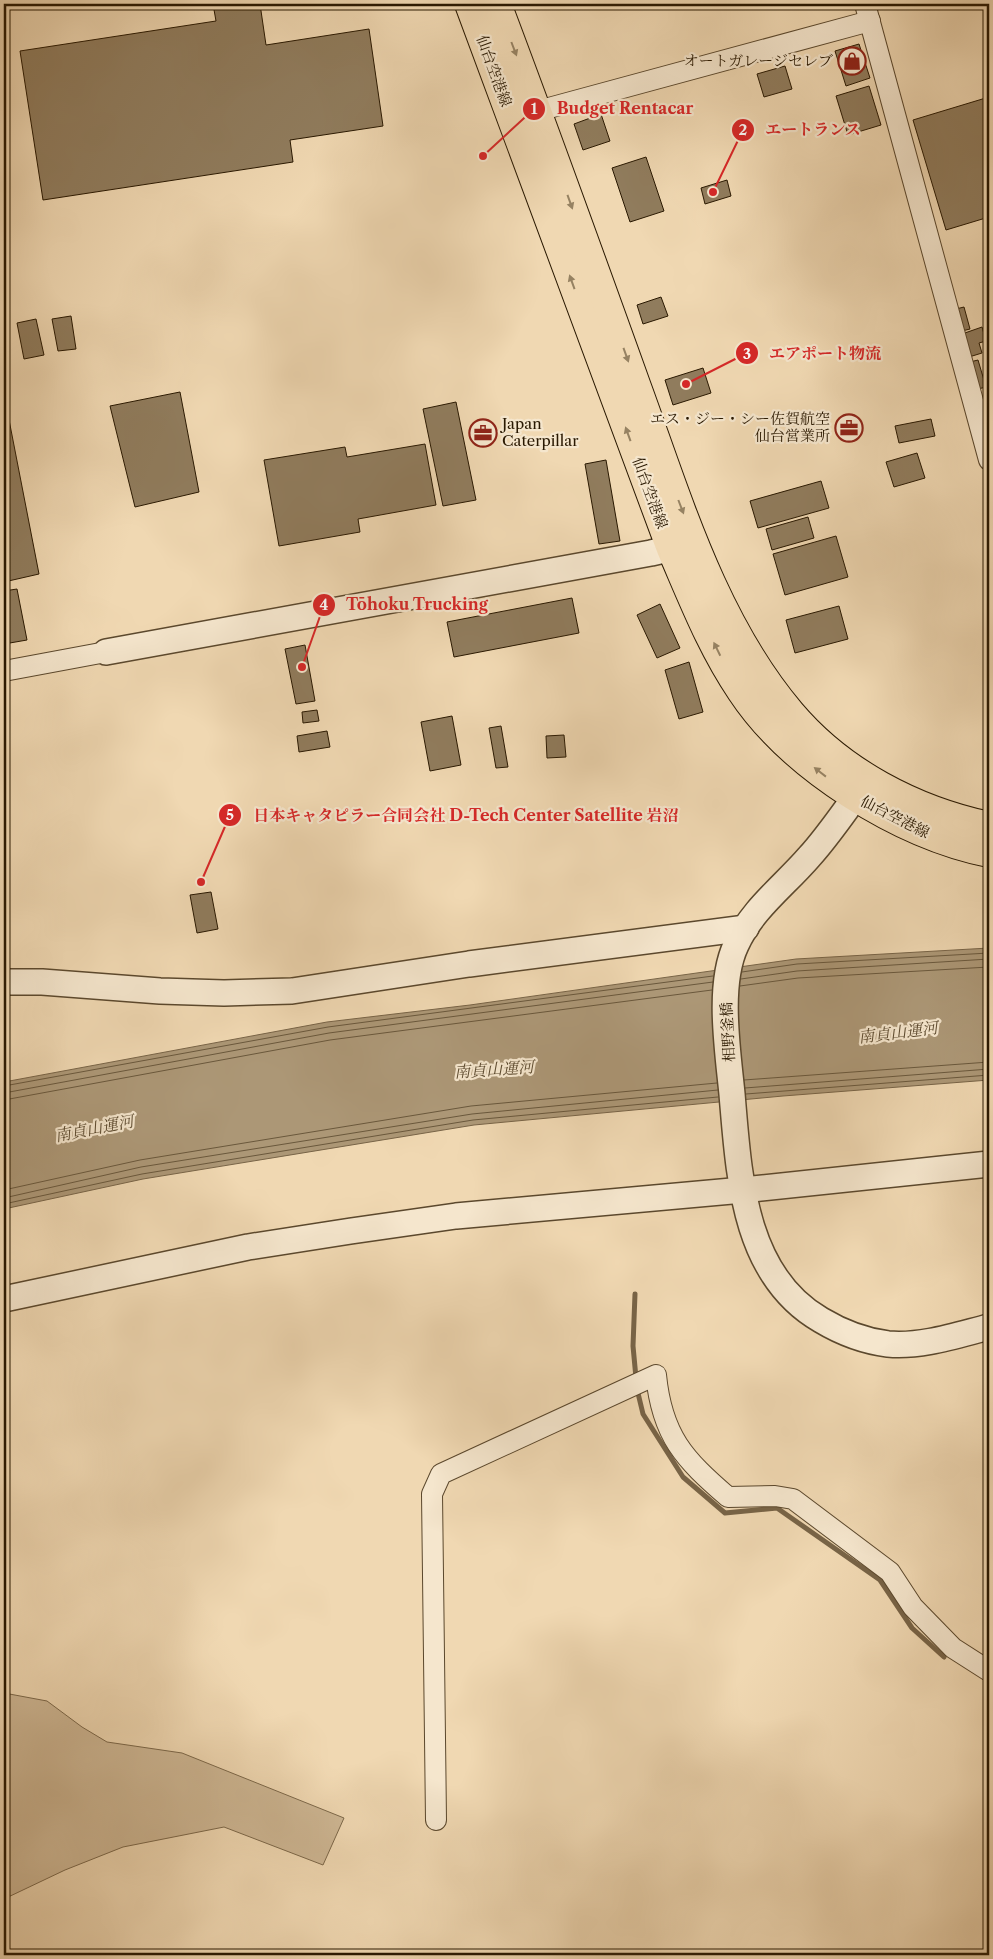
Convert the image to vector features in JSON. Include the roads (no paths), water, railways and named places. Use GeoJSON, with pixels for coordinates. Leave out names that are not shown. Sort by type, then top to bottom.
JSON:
{"type":"FeatureCollection","features":[{"type":"Feature","properties":{"kind":"main road","name":"仙台空港線"},"geometry":{"type":"LineString","coordinates":[[469,4],[512,118],[683,546],[723,607],[758,672],[793,715],[834,754],[862,788],[924,834],[989,853]]}},
{"type":"Feature","properties":{"kind":"main road","name":"仙台空港線"},"geometry":{"type":"LineString","coordinates":[[497,4],[538,111],[683,546]]}},
{"type":"Feature","properties":{"kind":"main road","name":"仙台空港線"},"geometry":{"type":"LineString","coordinates":[[862,788],[902,797],[989,826]]}},
{"type":"Feature","properties":{"kind":"street"},"geometry":{"type":"LineString","coordinates":[[512,118],[867,12],[989,460]]}},
{"type":"Feature","properties":{"kind":"street"},"geometry":{"type":"LineString","coordinates":[[4,671],[683,546]]}},
{"type":"Feature","properties":{"kind":"street"},"geometry":{"type":"LineString","coordinates":[[4,982],[42,982],[197,992],[292,990],[469,964],[740,937],[770,897],[810,856],[862,788]]}},
{"type":"Feature","properties":{"kind":"street","name":"相野釜橋"},"geometry":{"type":"LineString","coordinates":[[740,937],[726,984],[725,1023],[743,1190],[754,1238],[765,1263],[782,1289],[811,1314],[839,1331],[888,1344],[947,1338],[989,1327]]}},
{"type":"Feature","properties":{"kind":"street"},"geometry":{"type":"LineString","coordinates":[[4,1299],[248,1247],[456,1216],[743,1190],[989,1164]]}},
{"type":"Feature","properties":{"kind":"street"},"geometry":{"type":"LineString","coordinates":[[436,1820],[432,1494],[441,1474],[656,1375],[658,1397],[670,1432],[688,1462],[728,1497],[775,1496],[793,1499],[890,1572],[913,1607],[953,1648],[989,1671]]}},
{"type":"Feature","properties":{"kind":"water","name":"南貞山運河"},"geometry":{"type":"Polygon","coordinates":[[[989,948],[989,1080],[783,1096],[474,1125],[143,1179],[4,1209],[4,1082],[327,1022],[470,1005],[796,959],[989,948]]]}},
{"type":"Feature","properties":{"kind":"waterway"},"geometry":{"type":"LineString","coordinates":[[635,1294],[633,1346],[636,1378]]}},
{"type":"Feature","properties":{"kind":"waterway"},"geometry":{"type":"LineString","coordinates":[[637,1389],[643,1414],[683,1477],[725,1513],[777,1508],[880,1580],[912,1628],[944,1657]]}},
{"type":"Feature","properties":{"kind":"place","name":"オートガレージセレブ"},"geometry":{"type":"Point","coordinates":[852,61]}},
{"type":"Feature","properties":{"kind":"place","name":"Budget Rentacar"},"geometry":{"type":"Point","coordinates":[483,156]}},
{"type":"Feature","properties":{"kind":"place","name":"エートランス"},"geometry":{"type":"Point","coordinates":[713,192]}},
{"type":"Feature","properties":{"kind":"place","name":"エアポート物流"},"geometry":{"type":"Point","coordinates":[686,384]}},
{"type":"Feature","properties":{"kind":"place","name":"エス・ジー・シー佐賀航空 仙台営業所"},"geometry":{"type":"Point","coordinates":[849,428]}},
{"type":"Feature","properties":{"kind":"place","name":"Japan Caterpillar"},"geometry":{"type":"Point","coordinates":[483,433]}},
{"type":"Feature","properties":{"kind":"place","name":"Tōhoku Trucking"},"geometry":{"type":"Point","coordinates":[302,667]}},
{"type":"Feature","properties":{"kind":"place","name":"日本キャタピラー合同会社 D-Tech Center Satellite 岩沼"},"geometry":{"type":"Point","coordinates":[201,882]}}]}
